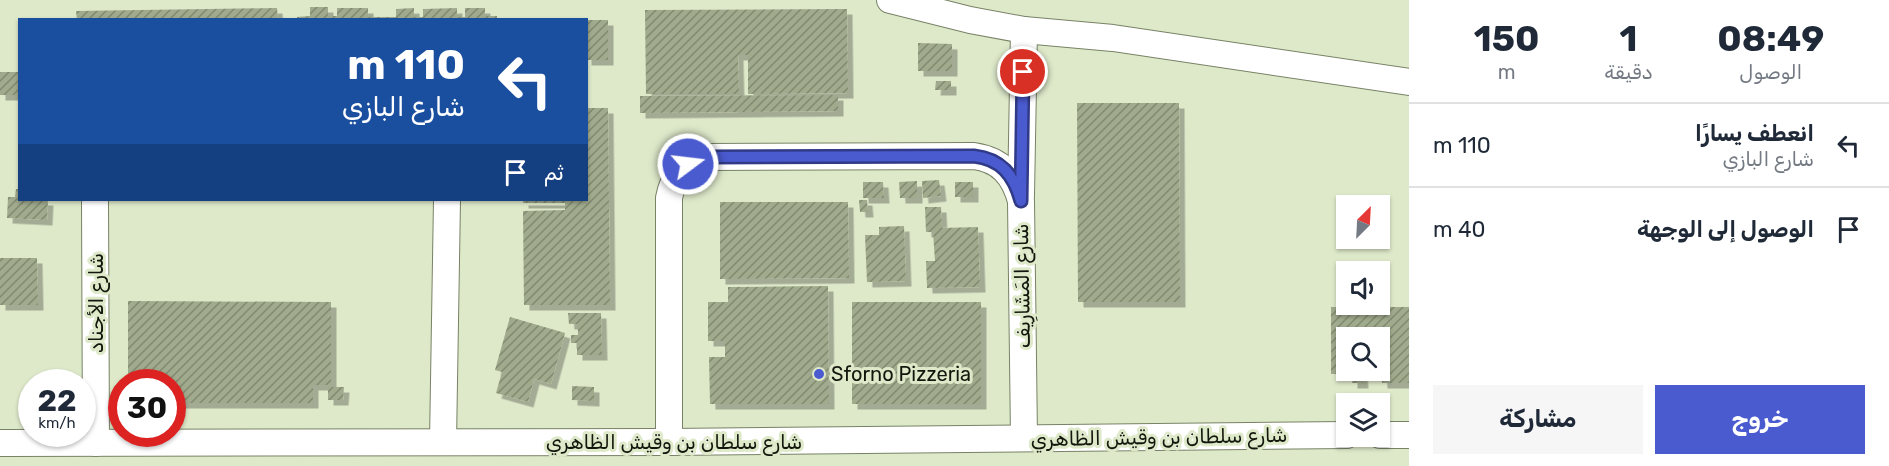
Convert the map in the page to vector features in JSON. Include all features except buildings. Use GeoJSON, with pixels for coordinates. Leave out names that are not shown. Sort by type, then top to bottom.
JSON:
{"type":"FeatureCollection","features":[{"type":"Feature","properties":{"kind":"street"},"geometry":{"type":"LineString","coordinates":[[890,0],[969,20],[1024,30],[1113,38],[1409,82]]}},
{"type":"Feature","properties":{"kind":"street"},"geometry":{"type":"LineString","coordinates":[[1021,201],[1024,30]]}},
{"type":"Feature","properties":{"kind":"street","name":"شارع المَشَارِيف"},"geometry":{"type":"LineString","coordinates":[[669,442],[669,198],[674,179],[688,164],[706,157],[974,156],[995,161],[1003,168],[1017,185],[1021,201],[1024,438]]}},
{"type":"Feature","properties":{"kind":"street","name":"شارع الأجناد"},"geometry":{"type":"LineString","coordinates":[[95,201],[96,369]]}},
{"type":"Feature","properties":{"kind":"street"},"geometry":{"type":"LineString","coordinates":[[443,442],[447,201]]}},
{"type":"Feature","properties":{"kind":"street","name":"شارع سلطان بن وقيش الظاهري"},"geometry":{"type":"LineString","coordinates":[[96,443],[669,442],[1336,435]]}},
{"type":"Feature","properties":{"kind":"street"},"geometry":{"type":"LineString","coordinates":[[1390,435],[1409,435]]}},
{"type":"Feature","properties":{"kind":"street","name":"شارع سلطان بن وقيش الظاهري"},"geometry":{"type":"LineString","coordinates":[[0,442],[18,442]]}},
{"type":"Feature","properties":{"kind":"place","name":"Sforno Pizzeria"},"geometry":{"type":"Point","coordinates":[819,374]}},
{"type":"Feature","properties":{"kind":"route"},"geometry":{"type":"LineString","coordinates":[[688,164],[706,157],[974,156],[995,161],[1010,174],[1017,185],[1021,201],[1023,72]]}}]}
